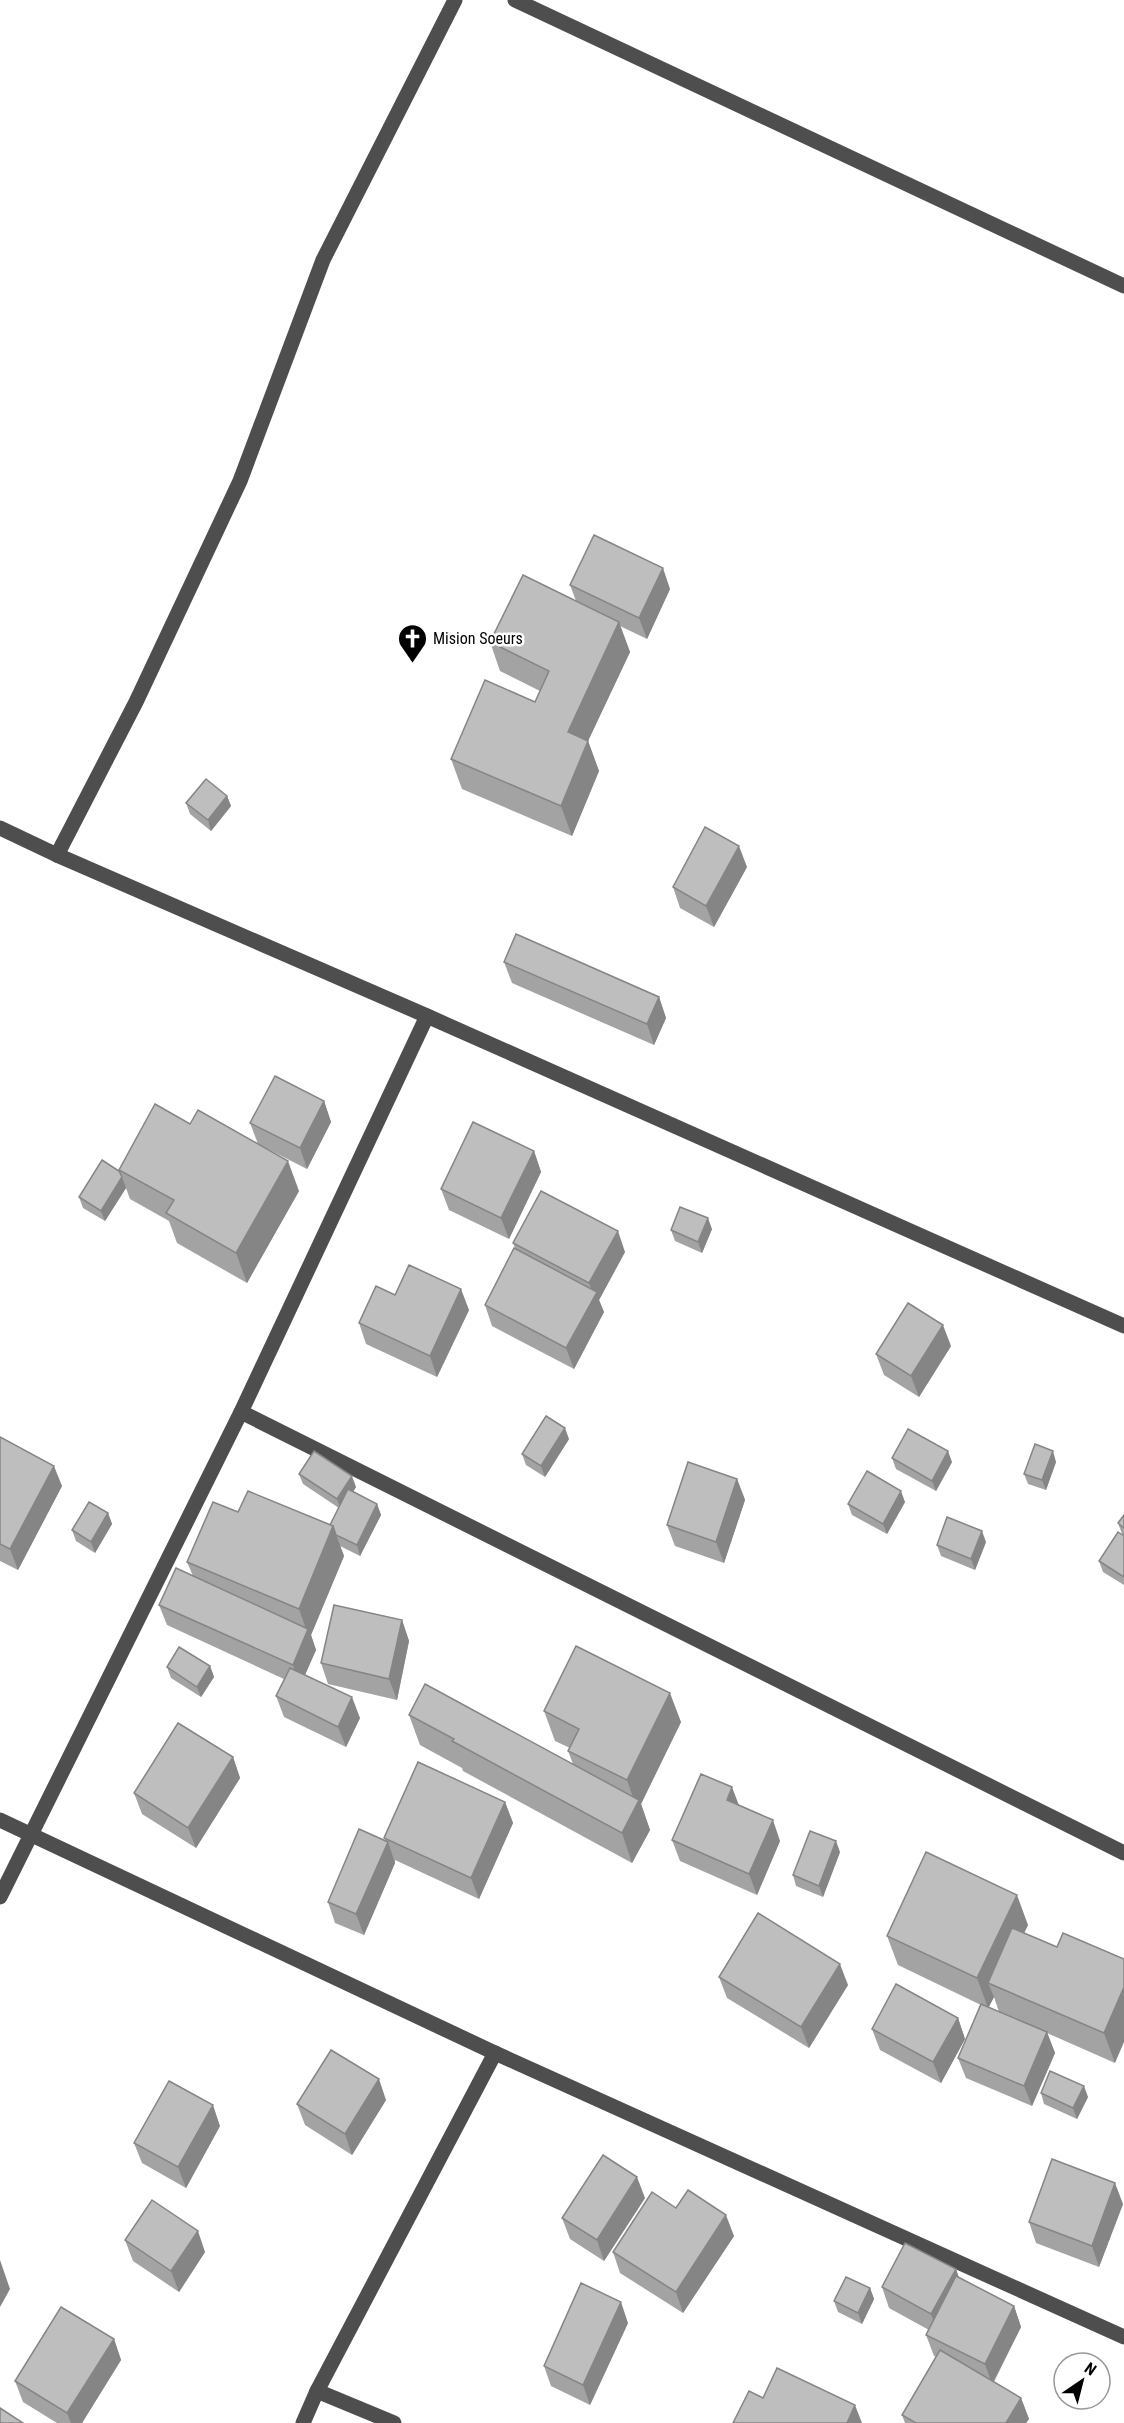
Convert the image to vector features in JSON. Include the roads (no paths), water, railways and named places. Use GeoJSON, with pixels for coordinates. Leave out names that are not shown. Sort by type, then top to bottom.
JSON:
{"type":"FeatureCollection","features":[{"type":"Feature","properties":{"kind":"street"},"geometry":{"type":"LineString","coordinates":[[57,855],[136,702],[240,481],[323,260],[455,0]]}},
{"type":"Feature","properties":{"kind":"street"},"geometry":{"type":"LineString","coordinates":[[515,0],[1124,286]]}},
{"type":"Feature","properties":{"kind":"street"},"geometry":{"type":"LineString","coordinates":[[0,828],[1124,1326]]}},
{"type":"Feature","properties":{"kind":"street"},"geometry":{"type":"LineString","coordinates":[[0,1897],[241,1412],[427,1016]]}},
{"type":"Feature","properties":{"kind":"street"},"geometry":{"type":"LineString","coordinates":[[241,1412],[1124,1852]]}},
{"type":"Feature","properties":{"kind":"street"},"geometry":{"type":"LineString","coordinates":[[0,1820],[495,2053],[1124,2337]]}},
{"type":"Feature","properties":{"kind":"street"},"geometry":{"type":"LineString","coordinates":[[303,2423],[317,2391],[495,2053]]}},
{"type":"Feature","properties":{"kind":"street"},"geometry":{"type":"LineString","coordinates":[[317,2391],[394,2423]]}},
{"type":"Feature","properties":{"kind":"place","name":"Mision Soeurs"},"geometry":{"type":"Point","coordinates":[412,664]}}]}
